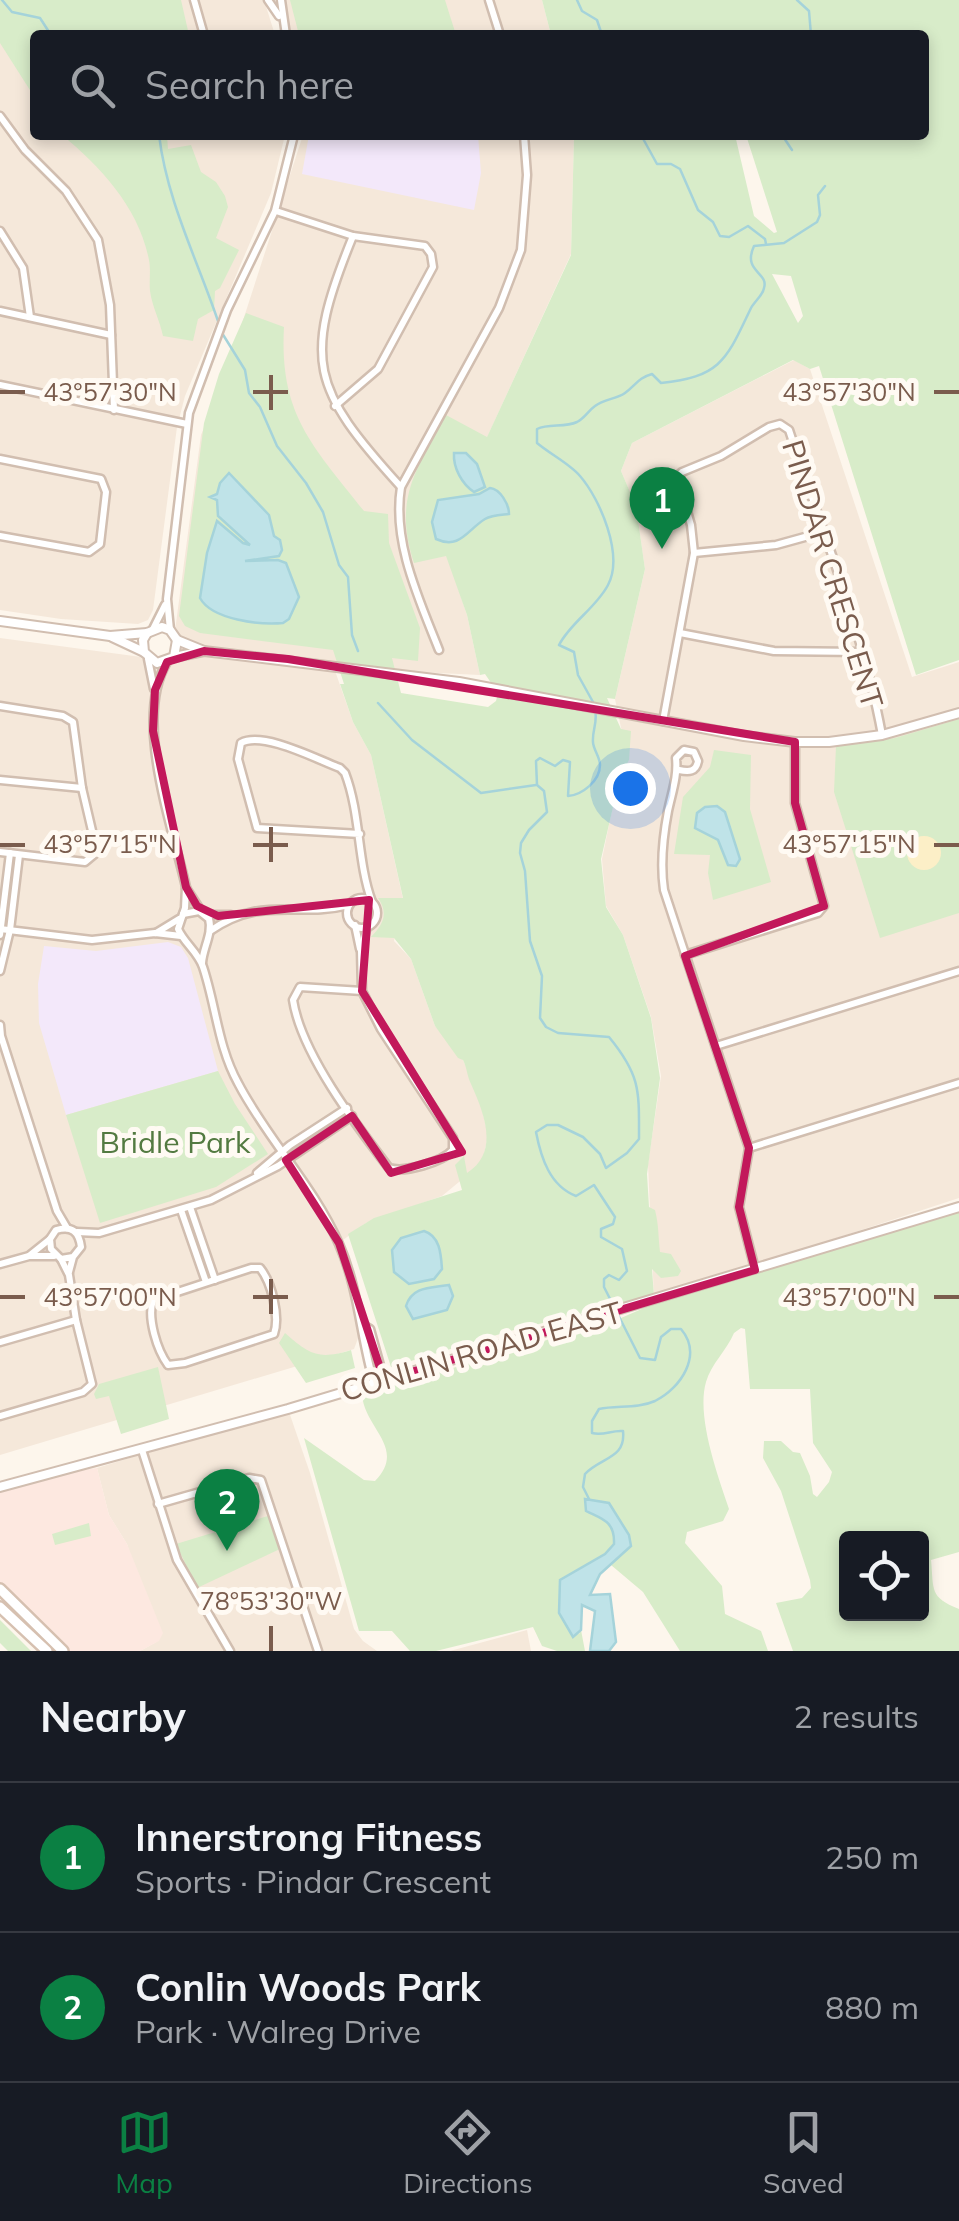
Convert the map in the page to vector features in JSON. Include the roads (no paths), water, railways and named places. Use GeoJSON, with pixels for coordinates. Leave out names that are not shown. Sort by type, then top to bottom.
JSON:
{"type":"FeatureCollection","features":[{"type":"Feature","properties":{"kind":"main road"},"geometry":{"type":"LineString","coordinates":[[0,1589],[63,1651]]}},
{"type":"Feature","properties":{"kind":"main road"},"geometry":{"type":"LineString","coordinates":[[0,1607],[48,1651]]}},
{"type":"Feature","properties":{"kind":"street"},"geometry":{"type":"LineString","coordinates":[[194,0],[203,30]]}},
{"type":"Feature","properties":{"kind":"street"},"geometry":{"type":"LineString","coordinates":[[268,0],[283,21]]}},
{"type":"Feature","properties":{"kind":"street"},"geometry":{"type":"LineString","coordinates":[[280,0],[285,30]]}},
{"type":"Feature","properties":{"kind":"street"},"geometry":{"type":"LineString","coordinates":[[489,0],[498,30]]}},
{"type":"Feature","properties":{"kind":"street"},"geometry":{"type":"LineString","coordinates":[[0,116],[24,150],[66,191],[98,240],[110,306],[114,410]]}},
{"type":"Feature","properties":{"kind":"street"},"geometry":{"type":"LineString","coordinates":[[293,140],[276,211],[227,310],[186,424],[167,599],[170,630],[178,640],[204,651],[492,688],[794,742],[882,735],[959,713]]}},
{"type":"Feature","properties":{"kind":"street"},"geometry":{"type":"LineString","coordinates":[[439,650],[400,535],[397,509],[401,487],[499,308],[521,250],[527,175],[524,140]]}},
{"type":"Feature","properties":{"kind":"street"},"geometry":{"type":"LineString","coordinates":[[276,211],[353,236],[425,246],[431,254],[433,267],[378,368],[336,406]]}},
{"type":"Feature","properties":{"kind":"street"},"geometry":{"type":"LineString","coordinates":[[0,231],[23,268],[30,317]]}},
{"type":"Feature","properties":{"kind":"street"},"geometry":{"type":"LineString","coordinates":[[353,236],[330,292],[320,338],[324,376],[336,406],[358,440],[401,487]]}},
{"type":"Feature","properties":{"kind":"street"},"geometry":{"type":"LineString","coordinates":[[0,311],[111,334]]}},
{"type":"Feature","properties":{"kind":"street"},"geometry":{"type":"LineString","coordinates":[[0,385],[186,424]]}},
{"type":"Feature","properties":{"kind":"street","name":"PINDAR CRESCENT"},"geometry":{"type":"LineString","coordinates":[[663,721],[694,553],[691,525],[677,482],[679,474],[780,424],[789,430],[823,532],[882,735]]}},
{"type":"Feature","properties":{"kind":"street"},"geometry":{"type":"LineString","coordinates":[[0,459],[101,479],[106,492],[96,550],[0,536]]}},
{"type":"Feature","properties":{"kind":"street"},"geometry":{"type":"LineString","coordinates":[[694,553],[776,545],[823,532]]}},
{"type":"Feature","properties":{"kind":"street"},"geometry":{"type":"LineString","coordinates":[[167,599],[143,640],[154,690],[155,748],[186,887],[204,914],[208,934],[202,964]]}},
{"type":"Feature","properties":{"kind":"street"},"geometry":{"type":"LineString","coordinates":[[0,621],[110,636],[170,630]]}},
{"type":"Feature","properties":{"kind":"street"},"geometry":{"type":"LineString","coordinates":[[680,633],[774,651],[861,652]]}},
{"type":"Feature","properties":{"kind":"street"},"geometry":{"type":"LineString","coordinates":[[110,636],[157,663],[204,651]]}},
{"type":"Feature","properties":{"kind":"street"},"geometry":{"type":"LineString","coordinates":[[154,690],[178,640]]}},
{"type":"Feature","properties":{"kind":"street"},"geometry":{"type":"LineString","coordinates":[[0,706],[63,716],[73,722],[82,788],[96,845],[95,856],[85,862],[0,852]]}},
{"type":"Feature","properties":{"kind":"street"},"geometry":{"type":"LineString","coordinates":[[360,834],[256,828],[238,758],[241,743],[247,739],[270,742],[342,769],[348,778],[360,834],[364,882],[376,918],[367,926],[361,950],[362,991],[381,1029],[453,1138],[454,1150],[447,1156],[393,1170],[346,1108],[307,1045],[296,1017],[294,994],[306,986],[362,991]]}},
{"type":"Feature","properties":{"kind":"street"},"geometry":{"type":"LineString","coordinates":[[684,956],[822,910],[825,901],[796,803],[794,742]]}},
{"type":"Feature","properties":{"kind":"street"},"geometry":{"type":"LineString","coordinates":[[679,770],[667,817],[662,876],[667,906],[749,1148],[739,1207],[755,1270]]}},
{"type":"Feature","properties":{"kind":"street"},"geometry":{"type":"LineString","coordinates":[[0,780],[82,788]]}},
{"type":"Feature","properties":{"kind":"street"},"geometry":{"type":"LineString","coordinates":[[0,972],[14,854]]}},
{"type":"Feature","properties":{"kind":"street"},"geometry":{"type":"LineString","coordinates":[[361,950],[352,923],[351,903],[364,882]]}},
{"type":"Feature","properties":{"kind":"street"},"geometry":{"type":"LineString","coordinates":[[186,887],[178,929],[202,964],[232,1072],[339,1243],[353,1278],[363,1325],[360,1334],[374,1383]]}},
{"type":"Feature","properties":{"kind":"street"},"geometry":{"type":"LineString","coordinates":[[154,933],[192,910],[237,915],[272,908],[329,909],[364,898],[372,902]]}},
{"type":"Feature","properties":{"kind":"street"},"geometry":{"type":"LineString","coordinates":[[329,909],[352,923],[367,926]]}},
{"type":"Feature","properties":{"kind":"street"},"geometry":{"type":"LineString","coordinates":[[3,930],[92,940],[154,933],[198,942],[237,915]]}},
{"type":"Feature","properties":{"kind":"street"},"geometry":{"type":"LineString","coordinates":[[0,944],[2,955]]}},
{"type":"Feature","properties":{"kind":"street"},"geometry":{"type":"LineString","coordinates":[[716,1046],[959,971]]}},
{"type":"Feature","properties":{"kind":"street"},"geometry":{"type":"LineString","coordinates":[[0,1025],[2,1045],[56,1211],[67,1228]]}},
{"type":"Feature","properties":{"kind":"street"},"geometry":{"type":"LineString","coordinates":[[749,1148],[959,1083]]}},
{"type":"Feature","properties":{"kind":"street"},"geometry":{"type":"LineString","coordinates":[[56,1230],[67,1228],[98,1234],[186,1209],[249,1180],[346,1108]]}},
{"type":"Feature","properties":{"kind":"street"},"geometry":{"type":"LineString","coordinates":[[284,1156],[352,1116]]}},
{"type":"Feature","properties":{"kind":"street","name":"CONLIN ROAD EAST"},"geometry":{"type":"LineString","coordinates":[[0,1487],[374,1383],[959,1206]]}},
{"type":"Feature","properties":{"kind":"street"},"geometry":{"type":"LineString","coordinates":[[186,1209],[210,1281]]}},
{"type":"Feature","properties":{"kind":"street"},"geometry":{"type":"LineString","coordinates":[[29,1256],[56,1230],[56,1211]]}},
{"type":"Feature","properties":{"kind":"street"},"geometry":{"type":"LineString","coordinates":[[77,1232],[81,1247]]}},
{"type":"Feature","properties":{"kind":"street"},"geometry":{"type":"LineString","coordinates":[[0,1416],[84,1392],[92,1384],[69,1275],[73,1256],[98,1234]]}},
{"type":"Feature","properties":{"kind":"street"},"geometry":{"type":"LineString","coordinates":[[50,1239],[69,1275]]}},
{"type":"Feature","properties":{"kind":"street"},"geometry":{"type":"LineString","coordinates":[[0,1264],[29,1256],[73,1256]]}},
{"type":"Feature","properties":{"kind":"street"},"geometry":{"type":"LineString","coordinates":[[260,1268],[268,1278],[276,1331],[270,1338],[168,1365],[150,1312],[153,1300],[210,1281],[260,1268]]}},
{"type":"Feature","properties":{"kind":"street"},"geometry":{"type":"LineString","coordinates":[[0,1342],[76,1320]]}},
{"type":"Feature","properties":{"kind":"street"},"geometry":{"type":"LineString","coordinates":[[363,1325],[370,1329],[384,1380]]}},
{"type":"Feature","properties":{"kind":"street"},"geometry":{"type":"LineString","coordinates":[[142,1450],[180,1568],[230,1651]]}},
{"type":"Feature","properties":{"kind":"street"},"geometry":{"type":"LineString","coordinates":[[158,1504],[250,1478],[261,1480],[318,1651]]}},
{"type":"Feature","properties":{"kind":"water"},"geometry":{"type":"Polygon","coordinates":[[[454,453],[466,453],[477,464],[485,487],[474,492],[466,485],[457,470],[454,453]]]}},
{"type":"Feature","properties":{"kind":"water"},"geometry":{"type":"Polygon","coordinates":[[[229,473],[269,515],[274,536],[280,540],[279,556],[245,561],[286,563],[299,597],[289,619],[283,623],[225,616],[200,598],[217,521],[250,545],[218,516],[217,500],[210,497],[217,494],[229,473]]]}},
{"type":"Feature","properties":{"kind":"water"},"geometry":{"type":"Polygon","coordinates":[[[490,488],[503,498],[509,514],[485,519],[457,540],[436,539],[432,522],[438,500],[479,494],[490,488]]]}},
{"type":"Feature","properties":{"kind":"water"},"geometry":{"type":"Polygon","coordinates":[[[717,806],[725,812],[740,859],[736,866],[728,865],[718,840],[695,828],[697,813],[705,807],[717,806]]]}},
{"type":"Feature","properties":{"kind":"water"},"geometry":{"type":"Polygon","coordinates":[[[424,1231],[436,1241],[442,1269],[434,1279],[409,1284],[394,1272],[392,1250],[401,1238],[424,1231]]]}},
{"type":"Feature","properties":{"kind":"water"},"geometry":{"type":"Polygon","coordinates":[[[449,1285],[453,1296],[447,1310],[413,1319],[406,1306],[413,1295],[423,1289],[449,1285]]]}},
{"type":"Feature","properties":{"kind":"water"},"geometry":{"type":"Polygon","coordinates":[[[585,1499],[609,1503],[629,1535],[631,1546],[600,1574],[590,1595],[610,1594],[616,1642],[609,1651],[590,1651],[595,1611],[582,1605],[581,1630],[573,1637],[559,1613],[560,1580],[605,1554],[614,1544],[610,1526],[586,1511],[585,1499]]]}},
{"type":"Feature","properties":{"kind":"waterway"},"geometry":{"type":"LineString","coordinates":[[2,0],[12,12],[40,18],[48,30]]}},
{"type":"Feature","properties":{"kind":"waterway"},"geometry":{"type":"LineString","coordinates":[[577,0],[582,11],[597,20],[600,30]]}},
{"type":"Feature","properties":{"kind":"waterway"},"geometry":{"type":"LineString","coordinates":[[797,0],[809,11],[811,30]]}},
{"type":"Feature","properties":{"kind":"waterway"},"geometry":{"type":"LineString","coordinates":[[160,140],[176,207],[218,321]]}},
{"type":"Feature","properties":{"kind":"waterway"},"geometry":{"type":"LineString","coordinates":[[644,140],[657,164],[680,169],[698,210],[713,222],[720,236],[729,237],[748,226],[766,244]]}},
{"type":"Feature","properties":{"kind":"waterway"},"geometry":{"type":"LineString","coordinates":[[785,140],[792,150]]}},
{"type":"Feature","properties":{"kind":"waterway"},"geometry":{"type":"LineString","coordinates":[[593,702],[578,675],[574,652],[559,645],[608,585],[613,559],[608,528],[588,486],[571,467],[537,443],[537,429],[577,422],[595,406],[622,395],[652,374],[661,383],[681,380],[697,376],[720,362],[763,291],[765,283],[751,261],[754,246],[784,243],[817,222],[818,195],[825,186]]}},
{"type":"Feature","properties":{"kind":"waterway"},"geometry":{"type":"LineString","coordinates":[[222,333],[245,370],[249,393],[260,407],[277,446],[323,512],[339,565],[348,577],[352,635],[358,651]]}},
{"type":"Feature","properties":{"kind":"waterway"},"geometry":{"type":"LineString","coordinates":[[378,703],[412,740],[481,793],[536,785]]}},
{"type":"Feature","properties":{"kind":"waterway"},"geometry":{"type":"LineString","coordinates":[[589,1499],[583,1487],[585,1474],[617,1452],[623,1440],[623,1431],[592,1433],[592,1421],[599,1409],[655,1401],[680,1379],[690,1349],[681,1329],[671,1329],[661,1337],[655,1360],[640,1358],[604,1287],[604,1279],[609,1275],[619,1280],[627,1271],[622,1249],[601,1237],[601,1229],[613,1224],[615,1217],[594,1185],[576,1196],[559,1185],[544,1161],[536,1132],[547,1125],[558,1125],[583,1137],[600,1154],[606,1168],[639,1139],[633,1074],[609,1037],[558,1033],[546,1027],[540,1018],[542,976],[530,941],[520,853],[529,830],[547,812],[544,791],[537,785],[536,761],[540,758],[555,766],[563,760],[570,762],[568,796],[594,782],[600,765],[593,742],[595,710]]}},
{"type":"Feature","properties":{"kind":"place","name":"Innerstrong Fitness"},"geometry":{"type":"Point","coordinates":[662,549]}},
{"type":"Feature","properties":{"kind":"place","name":"Conlin Woods Park"},"geometry":{"type":"Point","coordinates":[227,1551]}},
{"type":"Feature","properties":{"kind":"park label","name":"Bridle Park"},"geometry":{"type":"Point","coordinates":[175,1142]}}]}
